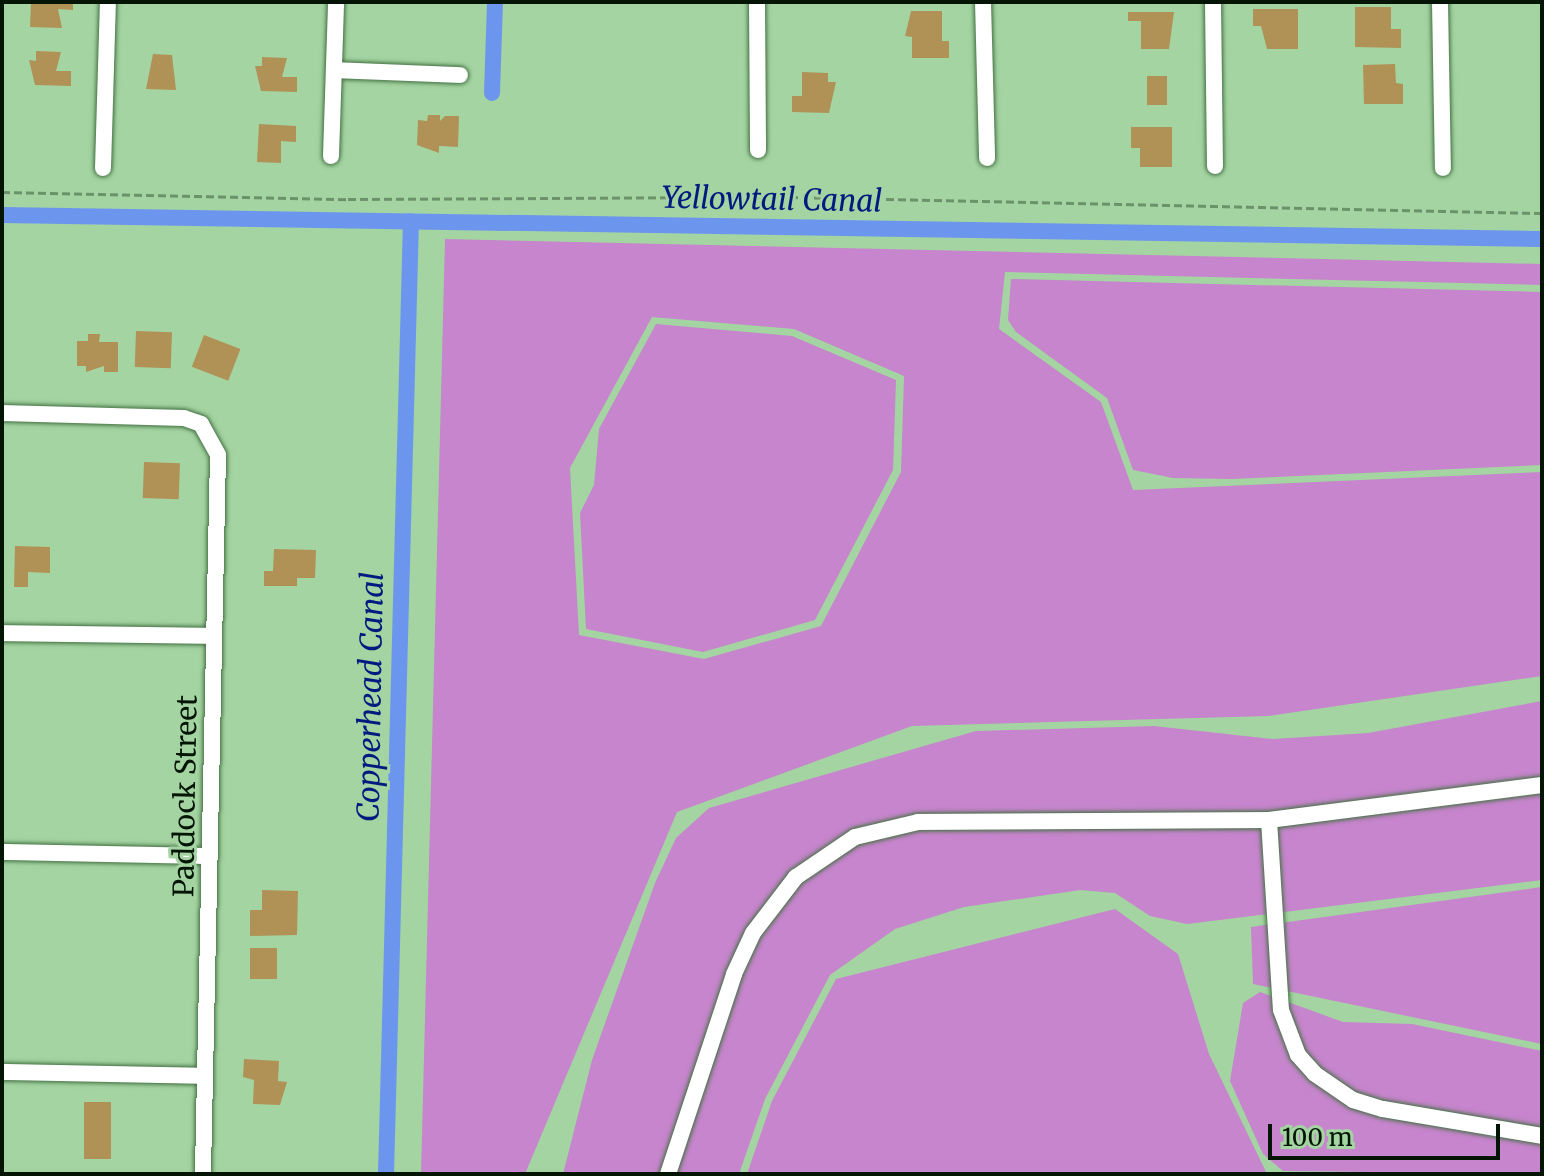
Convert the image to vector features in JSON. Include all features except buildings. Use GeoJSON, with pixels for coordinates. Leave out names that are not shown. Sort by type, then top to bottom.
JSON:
{"type":"FeatureCollection","features":[{"type":"Feature","properties":{"kind":"street"},"geometry":{"type":"LineString","coordinates":[[103,168],[108,2]]}},
{"type":"Feature","properties":{"kind":"street"},"geometry":{"type":"LineString","coordinates":[[331,156],[336,2]]}},
{"type":"Feature","properties":{"kind":"street"},"geometry":{"type":"LineString","coordinates":[[757,2],[758,150]]}},
{"type":"Feature","properties":{"kind":"street"},"geometry":{"type":"LineString","coordinates":[[983,2],[987,158]]}},
{"type":"Feature","properties":{"kind":"street"},"geometry":{"type":"LineString","coordinates":[[1213,2],[1215,166]]}},
{"type":"Feature","properties":{"kind":"street"},"geometry":{"type":"LineString","coordinates":[[1440,2],[1443,168]]}},
{"type":"Feature","properties":{"kind":"street"},"geometry":{"type":"LineString","coordinates":[[334,70],[460,75]]}},
{"type":"Feature","properties":{"kind":"street","name":"Paddock Street"},"geometry":{"type":"LineString","coordinates":[[2,413],[166,415],[201,424],[218,455],[203,1174]]}},
{"type":"Feature","properties":{"kind":"street"},"geometry":{"type":"LineString","coordinates":[[2,633],[214,636]]}},
{"type":"Feature","properties":{"kind":"street"},"geometry":{"type":"LineString","coordinates":[[668,1174],[734,974],[753,933],[773,901],[825,854],[855,837],[918,822],[1269,820],[1542,785]]}},
{"type":"Feature","properties":{"kind":"street"},"geometry":{"type":"LineString","coordinates":[[1269,820],[1281,1010],[1298,1055],[1315,1074],[1353,1100],[1383,1109],[1542,1136]]}},
{"type":"Feature","properties":{"kind":"street"},"geometry":{"type":"LineString","coordinates":[[2,852],[210,856]]}},
{"type":"Feature","properties":{"kind":"street"},"geometry":{"type":"LineString","coordinates":[[2,1072],[205,1076]]}},
{"type":"Feature","properties":{"kind":"path"},"geometry":{"type":"LineString","coordinates":[[2,192],[348,199],[790,197],[1542,213]]}},
{"type":"Feature","properties":{"kind":"shaded area"},"geometry":{"type":"Polygon","coordinates":[[[445,239],[1542,264],[1542,285],[1005,272],[999,329],[1101,402],[1133,490],[1542,472],[1542,676],[1268,716],[912,726],[677,812],[525,1174],[421,1174],[445,239]],[[652,317],[570,468],[579,635],[704,659],[821,626],[901,472],[904,376],[794,329],[652,317]]]}},
{"type":"Feature","properties":{"kind":"shaded area"},"geometry":{"type":"Polygon","coordinates":[[[1011,279],[1542,292],[1542,465],[1231,479],[1173,478],[1133,470],[1107,398],[1016,332],[1008,320],[1011,279]]]}},
{"type":"Feature","properties":{"kind":"shaded area"},"geometry":{"type":"Polygon","coordinates":[[[656,324],[792,336],[896,380],[893,470],[815,620],[703,652],[586,629],[580,513],[594,485],[599,429],[656,324]]]}},
{"type":"Feature","properties":{"kind":"shaded area"},"geometry":{"type":"Polygon","coordinates":[[[1542,701],[1542,880],[1187,924],[1150,916],[1115,893],[1080,890],[964,907],[895,929],[830,975],[765,1099],[739,1174],[563,1174],[592,1060],[655,883],[676,838],[709,808],[976,731],[1154,726],[1273,739],[1368,733],[1542,701]]]}},
{"type":"Feature","properties":{"kind":"shaded area"},"geometry":{"type":"Polygon","coordinates":[[[1542,887],[1542,1044],[1253,984],[1251,927],[1542,887]]]}},
{"type":"Feature","properties":{"kind":"shaded area"},"geometry":{"type":"Polygon","coordinates":[[[1115,909],[1178,954],[1209,1054],[1267,1174],[747,1174],[772,1101],[836,979],[1115,909]]]}},
{"type":"Feature","properties":{"kind":"shaded area"},"geometry":{"type":"Polygon","coordinates":[[[1260,992],[1343,1022],[1412,1024],[1542,1051],[1542,1174],[1283,1171],[1263,1154],[1230,1081],[1243,1003],[1260,992]]]}},
{"type":"Feature","properties":{"kind":"waterway"},"geometry":{"type":"LineString","coordinates":[[492,93],[495,2]]}},
{"type":"Feature","properties":{"kind":"waterway","name":"Yellowtail Canal"},"geometry":{"type":"LineString","coordinates":[[2,215],[1542,239]]}},
{"type":"Feature","properties":{"kind":"waterway","name":"Copperhead Canal"},"geometry":{"type":"LineString","coordinates":[[386,1174],[411,221]]}}]}
